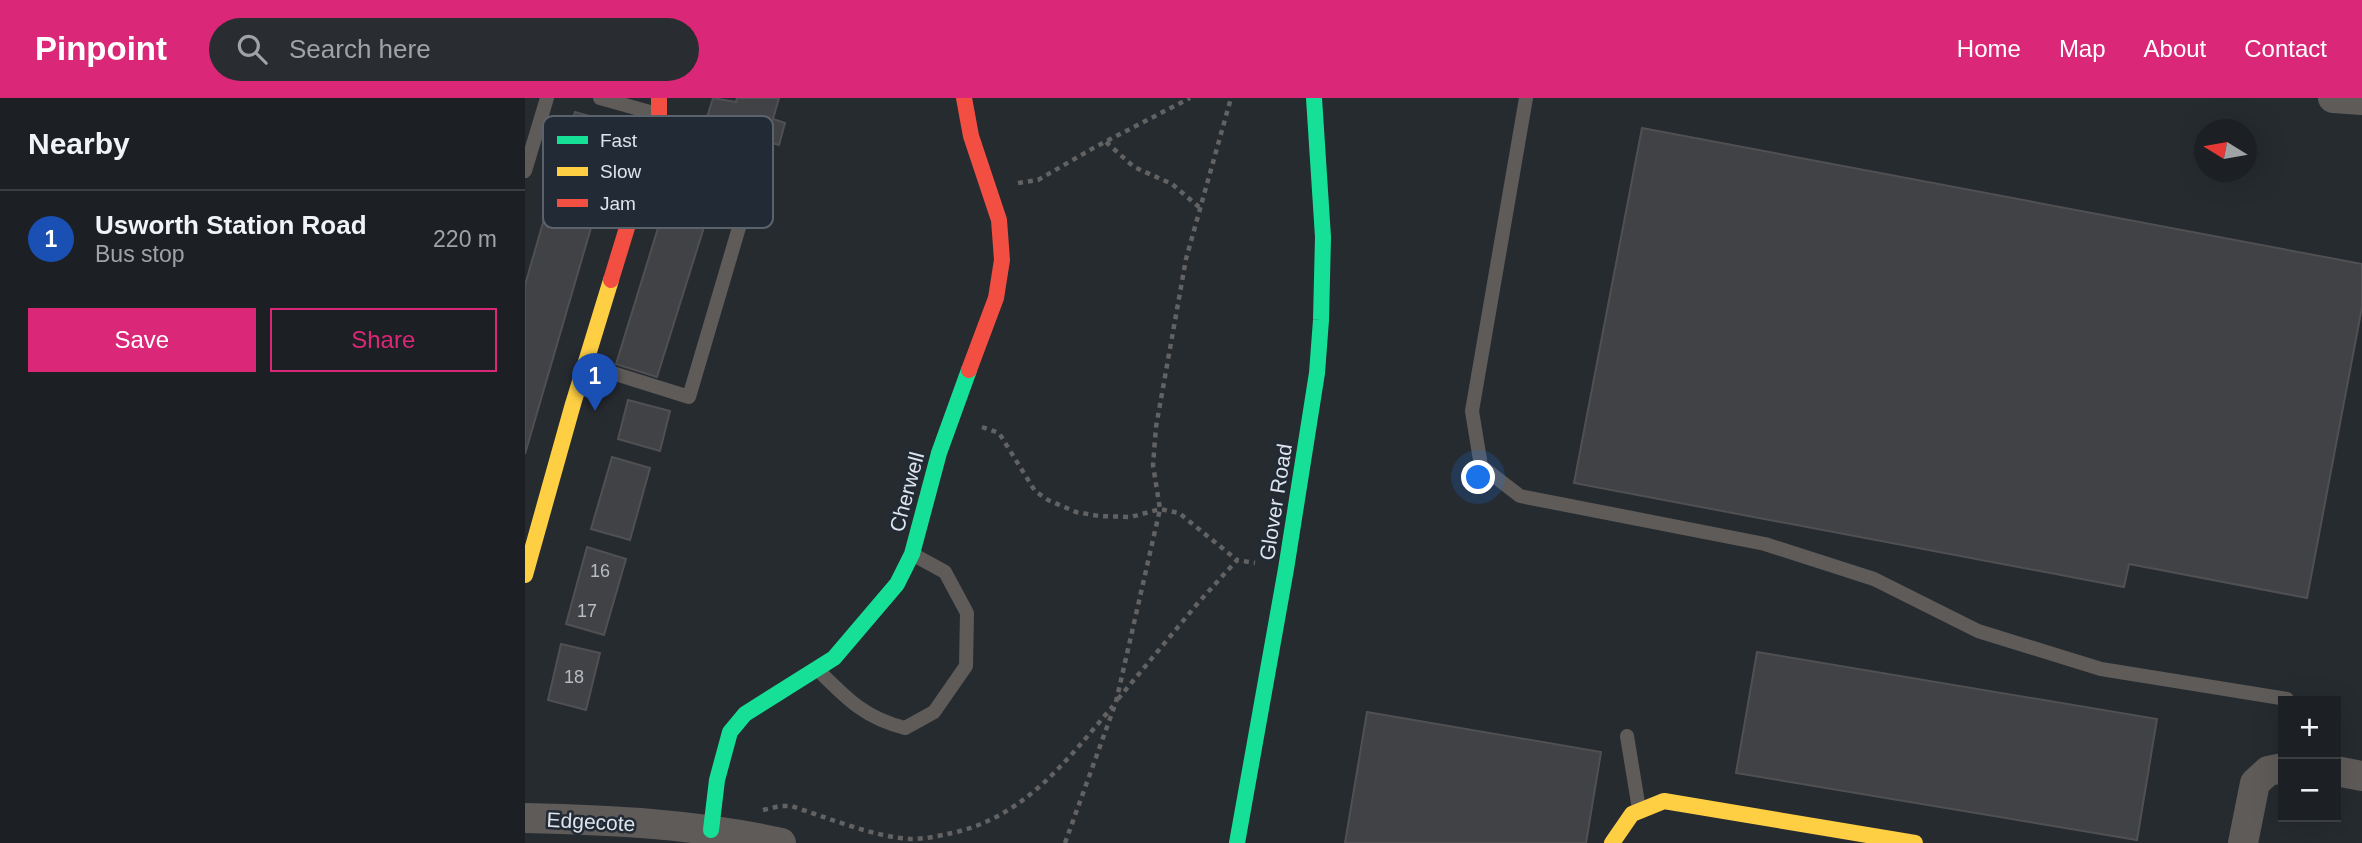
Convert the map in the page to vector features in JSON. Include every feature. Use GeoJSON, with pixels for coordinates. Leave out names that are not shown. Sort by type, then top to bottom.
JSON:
{"type":"FeatureCollection","features":[{"type":"Feature","properties":{"kind":"street","name":"Cherwell"},"geometry":{"type":"LineString","coordinates":[[713,817],[723,753],[730,732],[745,714],[834,658],[897,584],[912,554],[939,453],[996,298],[1002,260],[999,220],[971,136],[964,98]]}},
{"type":"Feature","properties":{"kind":"street","name":"Glover Road"},"geometry":{"type":"LineString","coordinates":[[1237,843],[1287,569],[1315,385],[1321,319],[1321,164],[1314,98]]}},
{"type":"Feature","properties":{"kind":"street","name":"Glover Road"},"geometry":{"type":"LineString","coordinates":[[1321,164],[1328,98]]}},
{"type":"Feature","properties":{"kind":"street"},"geometry":{"type":"LineString","coordinates":[[2333,98],[2362,100]]}},
{"type":"Feature","properties":{"kind":"street"},"geometry":{"type":"LineString","coordinates":[[525,575],[625,228]]}},
{"type":"Feature","properties":{"kind":"street"},"geometry":{"type":"LineString","coordinates":[[2243,843],[2255,783],[2268,771],[2278,769]]}},
{"type":"Feature","properties":{"kind":"street"},"geometry":{"type":"LineString","coordinates":[[2341,772],[2362,776]]}},
{"type":"Feature","properties":{"kind":"street"},"geometry":{"type":"LineString","coordinates":[[1612,843],[1632,814],[1664,801],[1915,843]]}},
{"type":"Feature","properties":{"kind":"street","name":"Edgecote"},"geometry":{"type":"LineString","coordinates":[[525,818],[583,831],[713,817],[781,843]]}},
{"type":"Feature","properties":{"kind":"lane"},"geometry":{"type":"LineString","coordinates":[[525,171],[547,98]]}},
{"type":"Feature","properties":{"kind":"lane"},"geometry":{"type":"LineString","coordinates":[[600,98],[659,112]]}},
{"type":"Feature","properties":{"kind":"lane"},"geometry":{"type":"LineString","coordinates":[[1526,98],[1472,411],[1481,466],[1520,496],[1765,544],[1874,579],[1978,631],[2101,669],[2278,698]]}},
{"type":"Feature","properties":{"kind":"lane"},"geometry":{"type":"LineString","coordinates":[[585,365],[689,397],[739,228]]}},
{"type":"Feature","properties":{"kind":"lane"},"geometry":{"type":"LineString","coordinates":[[818,670],[850,702],[882,722],[905,728],[934,712],[966,666],[967,613],[946,572],[912,554]]}},
{"type":"Feature","properties":{"kind":"lane"},"geometry":{"type":"LineString","coordinates":[[1627,736],[1639,811]]}},
{"type":"Feature","properties":{"kind":"path"},"geometry":{"type":"LineString","coordinates":[[990,188],[1038,180],[1190,98]]}},
{"type":"Feature","properties":{"kind":"path"},"geometry":{"type":"LineString","coordinates":[[1065,843],[1116,702],[1160,509],[1153,465],[1156,428],[1186,259],[1231,98]]}},
{"type":"Feature","properties":{"kind":"path"},"geometry":{"type":"LineString","coordinates":[[1106,142],[1134,167],[1172,184],[1199,207]]}},
{"type":"Feature","properties":{"kind":"path"},"geometry":{"type":"LineString","coordinates":[[952,417],[999,433],[1035,491],[1048,500],[1076,512],[1100,516],[1131,517],[1160,509],[1179,513],[1237,560],[1287,569]]}},
{"type":"Feature","properties":{"kind":"path"},"geometry":{"type":"LineString","coordinates":[[713,817],[791,806],[911,839],[960,831],[985,823],[1009,811],[1038,789],[1237,560]]}},
{"type":"Feature","properties":{"kind":"building"},"geometry":{"type":"Polygon","coordinates":[[[713,98],[736,102],[737,98],[779,98],[773,119],[773,116],[707,116],[713,98]]]}},
{"type":"Feature","properties":{"kind":"building"},"geometry":{"type":"Polygon","coordinates":[[[773,119],[785,123],[779,145],[773,143],[773,119]]]}},
{"type":"Feature","properties":{"kind":"building"},"geometry":{"type":"Polygon","coordinates":[[[1642,128],[2362,264],[2362,307],[2307,598],[2129,564],[2124,587],[1574,483],[1642,128]]]}},
{"type":"Feature","properties":{"kind":"building"},"geometry":{"type":"Polygon","coordinates":[[[543,223],[543,228],[591,228],[525,454],[525,285],[543,223]]]}},
{"type":"Feature","properties":{"kind":"building"},"geometry":{"type":"Polygon","coordinates":[[[658,228],[704,228],[657,377],[616,364],[658,228]]]}},
{"type":"Feature","properties":{"kind":"building"},"geometry":{"type":"Polygon","coordinates":[[[628,400],[670,411],[660,451],[618,439],[628,400]]]}},
{"type":"Feature","properties":{"kind":"building"},"geometry":{"type":"Polygon","coordinates":[[[612,457],[650,468],[630,540],[591,529],[612,457]]]}},
{"type":"Feature","properties":{"kind":"building"},"geometry":{"type":"Polygon","coordinates":[[[587,547],[626,559],[604,635],[566,624],[587,547]]]}},
{"type":"Feature","properties":{"kind":"building"},"geometry":{"type":"Polygon","coordinates":[[[561,644],[600,653],[586,710],[548,700],[561,644]]]}},
{"type":"Feature","properties":{"kind":"building"},"geometry":{"type":"Polygon","coordinates":[[[1757,652],[2157,719],[2137,840],[1736,773],[1757,652]]]}},
{"type":"Feature","properties":{"kind":"building"},"geometry":{"type":"Polygon","coordinates":[[[1367,712],[1601,752],[1586,843],[1345,843],[1367,712]]]}},
{"type":"Feature","properties":{"kind":"traffic: fast"},"geometry":{"type":"LineString","coordinates":[[1237,843],[1286,569],[1317,373],[1323,237],[1314,98]]}},
{"type":"Feature","properties":{"kind":"traffic: fast"},"geometry":{"type":"LineString","coordinates":[[711,830],[717,780],[730,732],[745,714],[834,658],[897,584],[912,554],[939,453],[969,370]]}},
{"type":"Feature","properties":{"kind":"traffic: slow"},"geometry":{"type":"LineString","coordinates":[[525,575],[611,280]]}},
{"type":"Feature","properties":{"kind":"traffic: slow"},"geometry":{"type":"LineString","coordinates":[[1612,843],[1632,814],[1664,801],[1915,843]]}},
{"type":"Feature","properties":{"kind":"traffic: jam"},"geometry":{"type":"LineString","coordinates":[[659,98],[659,116]]}},
{"type":"Feature","properties":{"kind":"traffic: jam"},"geometry":{"type":"LineString","coordinates":[[964,98],[971,136],[999,220],[1002,260],[996,298],[969,370]]}},
{"type":"Feature","properties":{"kind":"traffic: jam"},"geometry":{"type":"LineString","coordinates":[[611,280],[627,228]]}},
{"type":"Feature","properties":{"kind":"place","name":"Usworth Station Road"},"geometry":{"type":"Point","coordinates":[595,411]}}]}
